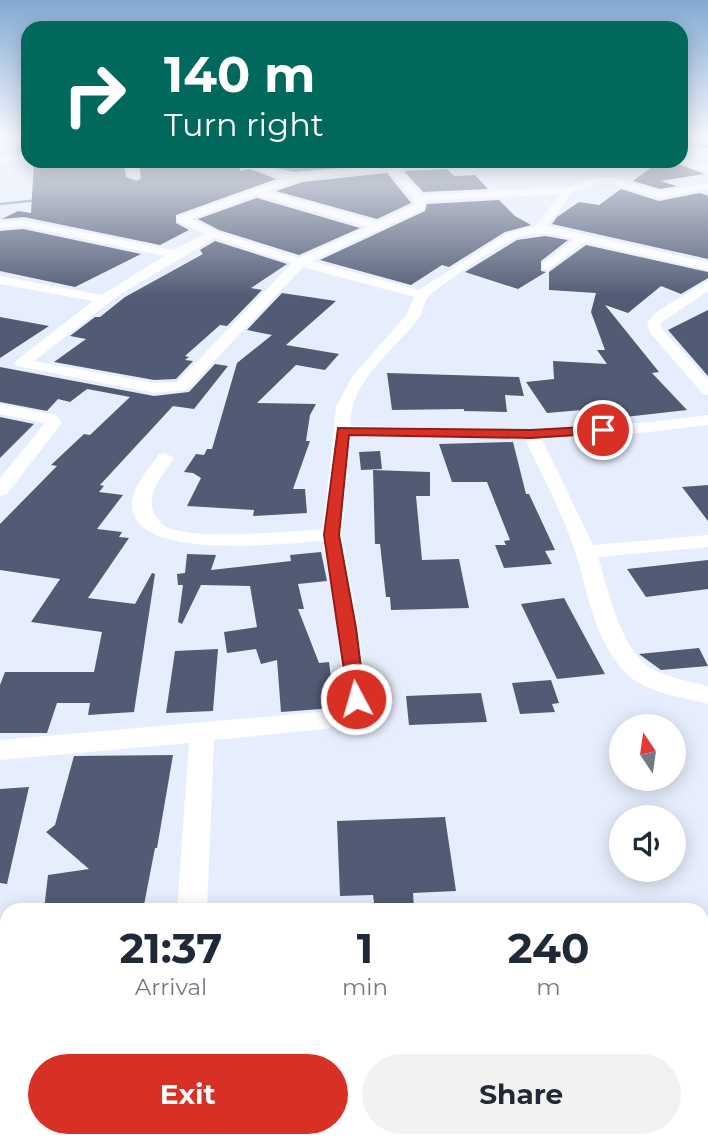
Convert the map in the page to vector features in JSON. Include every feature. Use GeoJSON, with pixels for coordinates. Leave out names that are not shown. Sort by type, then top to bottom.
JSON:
{"type":"FeatureCollection","features":[{"type":"Feature","properties":{"kind":"street"},"geometry":{"type":"LineString","coordinates":[[378,226],[261,192],[181,219],[214,234],[300,262],[421,295]]}},
{"type":"Feature","properties":{"kind":"street"},"geometry":{"type":"LineString","coordinates":[[214,234],[173,254],[102,299],[22,363],[155,388],[181,387],[300,262],[416,210],[421,204],[413,192]]}},
{"type":"Feature","properties":{"kind":"street"},"geometry":{"type":"LineString","coordinates":[[419,198],[540,192]]}},
{"type":"Feature","properties":{"kind":"street"},"geometry":{"type":"LineString","coordinates":[[540,228],[551,209],[568,192]]}},
{"type":"Feature","properties":{"kind":"street"},"geometry":{"type":"LineString","coordinates":[[647,192],[660,195],[678,192]]}},
{"type":"Feature","properties":{"kind":"street"},"geometry":{"type":"LineString","coordinates":[[0,225],[23,223],[173,254]]}},
{"type":"Feature","properties":{"kind":"street"},"geometry":{"type":"LineString","coordinates":[[0,750],[202,733],[338,717],[348,710],[356,699],[348,628],[332,535],[344,407],[369,363],[414,315],[421,295],[510,236],[540,228],[708,266]]}},
{"type":"Feature","properties":{"kind":"street"},"geometry":{"type":"LineString","coordinates":[[547,266],[583,238]]}},
{"type":"Feature","properties":{"kind":"street"},"geometry":{"type":"LineString","coordinates":[[0,280],[102,299]]}},
{"type":"Feature","properties":{"kind":"street"},"geometry":{"type":"LineString","coordinates":[[708,285],[654,322],[655,330],[708,390]]}},
{"type":"Feature","properties":{"kind":"street"},"geometry":{"type":"LineString","coordinates":[[0,409],[50,419],[54,423],[0,490]]}},
{"type":"Feature","properties":{"kind":"street"},"geometry":{"type":"LineString","coordinates":[[343,431],[531,434],[650,427],[708,420]]}},
{"type":"Feature","properties":{"kind":"street"},"geometry":{"type":"LineString","coordinates":[[531,434],[586,552],[599,601],[624,652],[638,670],[708,695]]}},
{"type":"Feature","properties":{"kind":"street"},"geometry":{"type":"LineString","coordinates":[[165,457],[146,488],[142,502],[147,520],[164,533],[228,538],[332,535]]}},
{"type":"Feature","properties":{"kind":"street"},"geometry":{"type":"LineString","coordinates":[[586,552],[708,541]]}},
{"type":"Feature","properties":{"kind":"street"},"geometry":{"type":"LineString","coordinates":[[192,903],[202,733]]}},
{"type":"Feature","properties":{"kind":"building"},"geometry":{"type":"Polygon","coordinates":[[[32,192],[241,192],[176,215],[176,223],[189,230],[160,245],[24,217],[2,219],[18,211],[31,213],[32,192]]]}},
{"type":"Feature","properties":{"kind":"building"},"geometry":{"type":"Polygon","coordinates":[[[278,192],[402,192],[411,203],[377,219],[278,192]]]}},
{"type":"Feature","properties":{"kind":"building"},"geometry":{"type":"Polygon","coordinates":[[[617,192],[629,192],[659,201],[700,193],[708,196],[708,259],[552,224],[557,217],[579,202],[599,205],[617,192]]]}},
{"type":"Feature","properties":{"kind":"building"},"geometry":{"type":"Polygon","coordinates":[[[257,198],[360,228],[299,255],[219,230],[198,219],[257,198]]]}},
{"type":"Feature","properties":{"kind":"building"},"geometry":{"type":"Polygon","coordinates":[[[499,200],[515,216],[531,225],[505,232],[449,267],[442,265],[411,285],[320,260],[425,211],[427,204],[499,200]]]}},
{"type":"Feature","properties":{"kind":"building"},"geometry":{"type":"Polygon","coordinates":[[[23,229],[141,254],[75,287],[0,271],[0,231],[23,229]]]}},
{"type":"Feature","properties":{"kind":"building"},"geometry":{"type":"Polygon","coordinates":[[[545,236],[568,240],[541,261],[541,271],[546,272],[518,289],[465,272],[517,240],[545,236]]]}},
{"type":"Feature","properties":{"kind":"building"},"geometry":{"type":"Polygon","coordinates":[[[215,241],[287,264],[251,288],[262,290],[227,326],[220,325],[185,356],[189,357],[185,360],[193,361],[176,379],[154,380],[54,362],[86,339],[70,336],[95,317],[100,317],[125,297],[203,254],[200,250],[215,241]]]}},
{"type":"Feature","properties":{"kind":"building"},"geometry":{"type":"Polygon","coordinates":[[[586,245],[708,272],[708,278],[681,294],[661,286],[628,313],[605,305],[659,372],[652,373],[687,410],[625,417],[617,407],[547,413],[526,382],[554,379],[553,361],[607,364],[597,350],[605,350],[591,312],[596,293],[549,290],[549,272],[586,245]]]}},
{"type":"Feature","properties":{"kind":"building"},"geometry":{"type":"Polygon","coordinates":[[[282,293],[336,301],[286,345],[339,354],[325,370],[296,365],[257,403],[316,404],[310,415],[306,441],[310,441],[293,489],[305,489],[307,513],[253,516],[254,510],[187,506],[201,478],[184,472],[196,454],[204,455],[207,449],[212,449],[237,363],[272,335],[247,330],[282,293]]]}},
{"type":"Feature","properties":{"kind":"building"},"geometry":{"type":"Polygon","coordinates":[[[708,310],[708,376],[668,330],[708,310]]]}},
{"type":"Feature","properties":{"kind":"building"},"geometry":{"type":"Polygon","coordinates":[[[0,317],[49,326],[0,358],[0,317]]]}},
{"type":"Feature","properties":{"kind":"building"},"geometry":{"type":"Polygon","coordinates":[[[215,364],[228,366],[194,409],[173,406],[100,485],[104,486],[99,492],[123,495],[97,529],[122,532],[119,537],[129,538],[88,598],[135,604],[152,573],[155,574],[134,712],[88,715],[90,703],[57,703],[47,733],[0,733],[0,685],[5,672],[94,672],[102,632],[31,622],[60,579],[0,570],[0,524],[57,466],[51,465],[84,434],[90,435],[130,397],[87,389],[70,402],[58,399],[47,411],[0,402],[0,367],[154,396],[189,392],[215,364]]]}},
{"type":"Feature","properties":{"kind":"building"},"geometry":{"type":"Polygon","coordinates":[[[387,373],[519,377],[524,396],[505,395],[507,412],[464,409],[392,410],[387,373]]]}},
{"type":"Feature","properties":{"kind":"building"},"geometry":{"type":"Polygon","coordinates":[[[0,417],[34,424],[0,458],[0,417]]]}},
{"type":"Feature","properties":{"kind":"building"},"geometry":{"type":"Polygon","coordinates":[[[513,442],[526,494],[529,494],[555,550],[545,551],[552,564],[504,568],[495,545],[506,545],[504,541],[510,540],[487,482],[452,482],[439,444],[513,442]]]}},
{"type":"Feature","properties":{"kind":"building"},"geometry":{"type":"Polygon","coordinates":[[[380,451],[382,469],[361,470],[359,452],[380,451]]]}},
{"type":"Feature","properties":{"kind":"building"},"geometry":{"type":"Polygon","coordinates":[[[373,470],[430,472],[430,496],[416,496],[422,560],[459,559],[469,608],[391,610],[390,597],[386,597],[380,544],[375,544],[373,470]]]}},
{"type":"Feature","properties":{"kind":"building"},"geometry":{"type":"Polygon","coordinates":[[[708,485],[708,521],[682,487],[708,485]]]}},
{"type":"Feature","properties":{"kind":"building"},"geometry":{"type":"Polygon","coordinates":[[[321,552],[327,581],[298,584],[304,609],[298,609],[319,663],[329,662],[334,702],[321,709],[281,712],[277,660],[261,664],[256,649],[227,653],[224,632],[257,627],[250,586],[201,585],[182,624],[178,622],[183,585],[178,585],[177,574],[185,573],[187,554],[216,555],[211,570],[291,561],[290,555],[321,552]]]}},
{"type":"Feature","properties":{"kind":"building"},"geometry":{"type":"Polygon","coordinates":[[[708,560],[708,589],[646,597],[627,569],[708,560]]]}},
{"type":"Feature","properties":{"kind":"building"},"geometry":{"type":"Polygon","coordinates":[[[564,598],[605,674],[557,679],[521,604],[564,598]]]}},
{"type":"Feature","properties":{"kind":"building"},"geometry":{"type":"Polygon","coordinates":[[[699,648],[708,666],[661,670],[639,654],[699,648]]]}},
{"type":"Feature","properties":{"kind":"building"},"geometry":{"type":"Polygon","coordinates":[[[218,649],[213,711],[166,713],[175,651],[218,649]]]}},
{"type":"Feature","properties":{"kind":"building"},"geometry":{"type":"Polygon","coordinates":[[[551,680],[559,703],[552,704],[555,712],[520,714],[512,683],[551,680]]]}},
{"type":"Feature","properties":{"kind":"building"},"geometry":{"type":"Polygon","coordinates":[[[481,693],[487,722],[409,725],[406,696],[481,693]]]}},
{"type":"Feature","properties":{"kind":"building"},"geometry":{"type":"Polygon","coordinates":[[[173,755],[144,903],[45,903],[48,875],[89,869],[46,832],[55,825],[74,756],[173,755]]]}},
{"type":"Feature","properties":{"kind":"building"},"geometry":{"type":"Polygon","coordinates":[[[29,787],[7,884],[0,883],[0,789],[29,787]]]}},
{"type":"Feature","properties":{"kind":"building"},"geometry":{"type":"Polygon","coordinates":[[[445,817],[456,891],[413,893],[414,903],[374,903],[373,895],[340,896],[337,821],[445,817]]]}},
{"type":"Feature","properties":{"kind":"waterway"},"geometry":{"type":"LineString","coordinates":[[0,204],[39,200]]}},
{"type":"Feature","properties":{"kind":"route"},"geometry":{"type":"LineString","coordinates":[[356,699],[348,628],[332,535],[343,431],[531,434],[603,430]]}}]}
